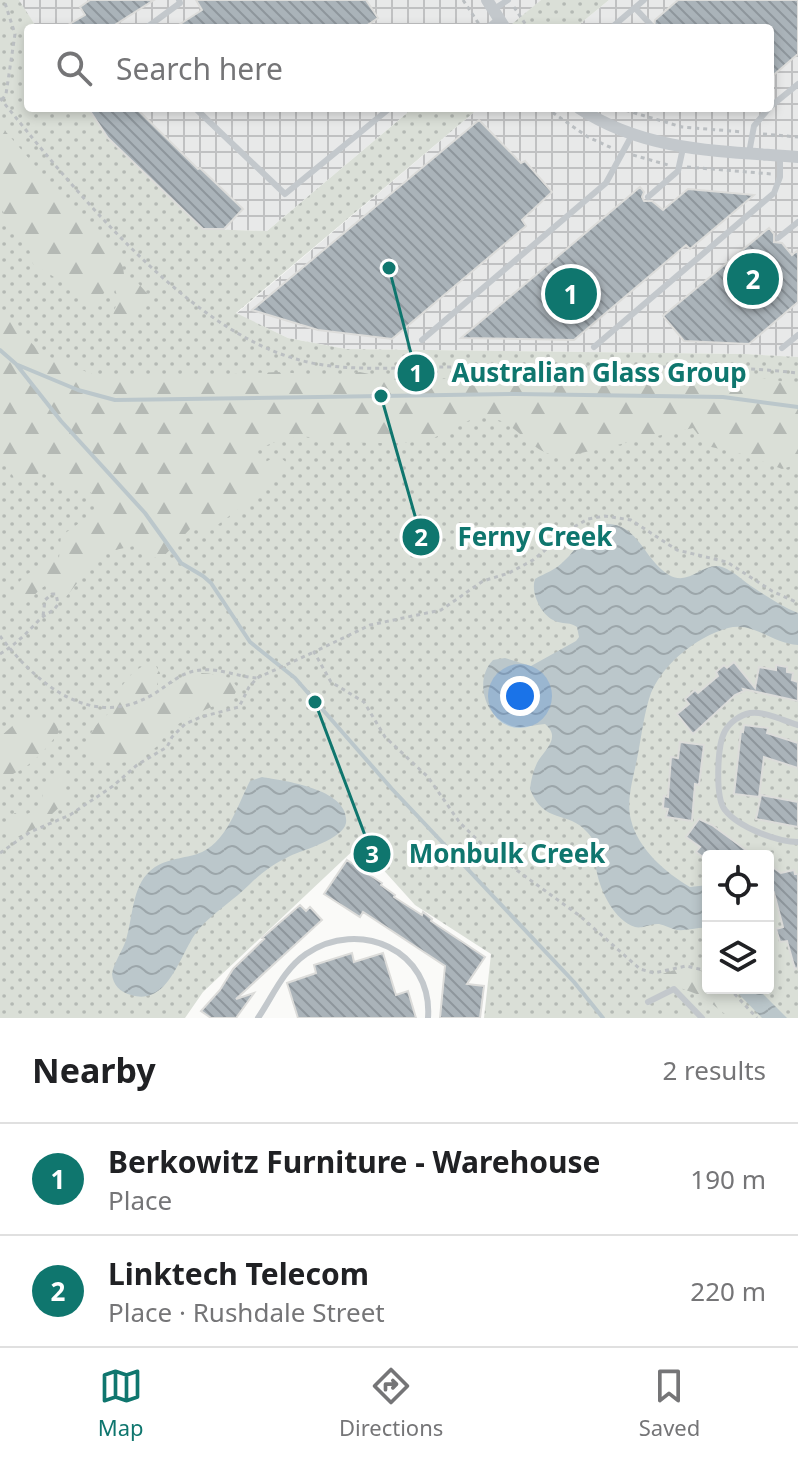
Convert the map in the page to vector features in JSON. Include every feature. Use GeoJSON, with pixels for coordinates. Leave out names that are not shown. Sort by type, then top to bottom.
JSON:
{"type":"FeatureCollection","features":[{"type":"Feature","properties":{"kind":"street"},"geometry":{"type":"LineString","coordinates":[[587,112],[632,135],[683,148],[798,157]]}},
{"type":"Feature","properties":{"kind":"lane"},"geometry":{"type":"LineString","coordinates":[[151,24],[180,3],[179,0]]}},
{"type":"Feature","properties":{"kind":"lane"},"geometry":{"type":"LineString","coordinates":[[496,14],[509,0]]}},
{"type":"Feature","properties":{"kind":"lane"},"geometry":{"type":"LineString","coordinates":[[616,24],[644,0]]}},
{"type":"Feature","properties":{"kind":"lane"},"geometry":{"type":"LineString","coordinates":[[635,8],[650,24]]}},
{"type":"Feature","properties":{"kind":"lane"},"geometry":{"type":"LineString","coordinates":[[774,105],[798,84]]}},
{"type":"Feature","properties":{"kind":"lane"},"geometry":{"type":"LineString","coordinates":[[199,112],[285,194],[385,112]]}},
{"type":"Feature","properties":{"kind":"lane"},"geometry":{"type":"LineString","coordinates":[[749,153],[751,133],[756,121],[766,112]]}},
{"type":"Feature","properties":{"kind":"lane"},"geometry":{"type":"LineString","coordinates":[[422,340],[606,183],[632,135]]}},
{"type":"Feature","properties":{"kind":"lane"},"geometry":{"type":"LineString","coordinates":[[648,197],[678,171],[683,148]]}},
{"type":"Feature","properties":{"kind":"lane"},"geometry":{"type":"LineString","coordinates":[[594,347],[774,193],[780,177],[780,156]]}},
{"type":"Feature","properties":{"kind":"lane"},"geometry":{"type":"LineString","coordinates":[[778,238],[798,222]]}},
{"type":"Feature","properties":{"kind":"lane"},"geometry":{"type":"LineString","coordinates":[[782,348],[798,335]]}},
{"type":"Feature","properties":{"kind":"lane"},"geometry":{"type":"LineString","coordinates":[[798,725],[758,713],[736,719],[722,738],[718,791],[724,809],[735,819],[775,839],[798,842]]}},
{"type":"Feature","properties":{"kind":"lane"},"geometry":{"type":"LineString","coordinates":[[258,1018],[276,987],[299,959],[318,947],[351,938],[374,941],[407,961],[421,983],[428,1018]]}},
{"type":"Feature","properties":{"kind":"lane"},"geometry":{"type":"LineString","coordinates":[[648,1002],[674,989],[702,1018]]}},
{"type":"Feature","properties":{"kind":"path"},"geometry":{"type":"LineString","coordinates":[[4,0],[15,34],[6,94],[1,99],[100,217],[173,284],[236,331],[295,359],[370,367],[681,367],[798,373]]}},
{"type":"Feature","properties":{"kind":"path"},"geometry":{"type":"LineString","coordinates":[[463,0],[481,24]]}},
{"type":"Feature","properties":{"kind":"path"},"geometry":{"type":"LineString","coordinates":[[509,0],[525,24]]}},
{"type":"Feature","properties":{"kind":"path"},"geometry":{"type":"LineString","coordinates":[[631,112],[682,127],[798,137]]}},
{"type":"Feature","properties":{"kind":"path"},"geometry":{"type":"LineString","coordinates":[[0,853],[30,832],[58,821],[102,794],[137,765],[167,747],[185,724],[239,707],[257,678],[370,625],[441,610],[483,581],[509,573],[533,560],[588,519],[605,516],[631,520],[677,550],[727,562],[772,591],[798,603]]}},
{"type":"Feature","properties":{"kind":"path"},"geometry":{"type":"LineString","coordinates":[[0,654],[56,608],[56,594],[45,600],[43,616]]}},
{"type":"Feature","properties":{"kind":"path"},"geometry":{"type":"LineString","coordinates":[[0,636],[29,672],[56,692],[70,699],[100,706],[140,700],[183,674],[203,669],[257,678]]}},
{"type":"Feature","properties":{"kind":"path"},"geometry":{"type":"LineString","coordinates":[[314,652],[331,682],[364,702],[385,737],[428,777],[460,823],[486,848],[580,916],[640,969],[654,973],[686,966],[702,970]]}},
{"type":"Feature","properties":{"kind":"path"},"geometry":{"type":"LineString","coordinates":[[735,994],[757,1018]]}},
{"type":"Feature","properties":{"kind":"shaded area"},"geometry":{"type":"Polygon","coordinates":[[[18,0],[541,0],[513,24],[34,24],[18,0]]]}},
{"type":"Feature","properties":{"kind":"shaded area"},"geometry":{"type":"Polygon","coordinates":[[[609,0],[798,0],[798,357],[346,349],[288,338],[236,314],[474,112],[774,112],[774,24],[580,24],[609,0]]]}},
{"type":"Feature","properties":{"kind":"shaded area"},"geometry":{"type":"Polygon","coordinates":[[[91,112],[408,112],[267,231],[203,229],[108,138],[91,112]]]}},
{"type":"Feature","properties":{"kind":"green space"},"geometry":{"type":"Polygon","coordinates":[[[0,0],[19,0],[34,24],[24,24],[24,112],[91,112],[108,138],[204,229],[267,231],[408,112],[474,112],[236,313],[288,338],[346,349],[798,357],[798,1018],[484,1018],[491,954],[415,905],[360,844],[203,992],[185,1018],[0,1018],[0,0]]]}},
{"type":"Feature","properties":{"kind":"green space"},"geometry":{"type":"Polygon","coordinates":[[[541,0],[609,0],[580,24],[512,24],[541,0]]]}},
{"type":"Feature","properties":{"kind":"green space"},"geometry":{"type":"Polygon","coordinates":[[[0,125],[89,228],[122,261],[125,281],[138,283],[151,298],[130,321],[121,325],[113,315],[118,299],[115,289],[108,288],[95,304],[82,301],[67,285],[33,264],[28,245],[16,235],[0,206],[0,125]]]}},
{"type":"Feature","properties":{"kind":"green space"},"geometry":{"type":"Polygon","coordinates":[[[0,310],[42,354],[97,376],[145,378],[278,372],[333,376],[360,372],[410,383],[476,375],[515,381],[558,377],[681,378],[737,374],[798,384],[798,464],[782,469],[746,455],[707,446],[693,428],[572,455],[553,455],[537,448],[508,425],[491,418],[464,422],[423,441],[387,443],[307,437],[289,439],[255,450],[262,464],[278,455],[289,465],[271,484],[211,530],[193,526],[160,560],[133,546],[102,553],[65,598],[62,592],[48,584],[15,610],[14,599],[19,582],[32,571],[59,558],[61,536],[102,507],[87,488],[67,488],[41,472],[29,479],[14,478],[3,458],[0,458],[0,310]]]}},
{"type":"Feature","properties":{"kind":"green space"},"geometry":{"type":"Polygon","coordinates":[[[153,661],[160,673],[157,685],[204,673],[230,678],[238,688],[232,699],[178,724],[157,746],[139,758],[112,763],[87,754],[94,729],[112,711],[126,680],[153,661]]]}},
{"type":"Feature","properties":{"kind":"green space"},"geometry":{"type":"Polygon","coordinates":[[[41,718],[56,723],[59,732],[33,761],[0,779],[0,737],[19,720],[41,718]]]}},
{"type":"Feature","properties":{"kind":"green space"},"geometry":{"type":"Polygon","coordinates":[[[52,775],[62,778],[65,802],[38,827],[17,837],[8,835],[6,820],[15,813],[22,817],[40,807],[44,789],[52,775]]]}},
{"type":"Feature","properties":{"kind":"green space"},"geometry":{"type":"Polygon","coordinates":[[[681,968],[702,972],[702,994],[731,994],[754,1018],[730,1018],[702,996],[664,982],[662,974],[681,968]]]}},
{"type":"Feature","properties":{"kind":"water"},"geometry":{"type":"Polygon","coordinates":[[[602,524],[624,529],[669,575],[683,578],[709,567],[722,567],[798,613],[798,645],[746,628],[716,632],[680,654],[670,664],[649,699],[631,790],[631,820],[646,850],[663,867],[690,887],[702,886],[702,928],[677,930],[656,924],[635,927],[621,918],[602,888],[591,837],[580,825],[542,808],[530,789],[536,766],[552,739],[550,729],[545,724],[521,727],[507,724],[492,712],[484,695],[484,676],[493,660],[505,658],[531,666],[579,637],[577,627],[547,616],[539,604],[534,585],[535,579],[561,564],[595,527],[602,524]]]}},
{"type":"Feature","properties":{"kind":"water"},"geometry":{"type":"Polygon","coordinates":[[[262,777],[300,784],[338,802],[344,811],[346,823],[343,829],[330,839],[274,865],[211,917],[192,939],[165,985],[155,993],[144,997],[124,992],[116,985],[112,974],[126,940],[136,894],[144,878],[161,864],[197,854],[216,842],[230,824],[250,781],[262,777]]]}},
{"type":"Feature","properties":{"kind":"water"},"geometry":{"type":"Polygon","coordinates":[[[739,994],[763,994],[787,1018],[762,1018],[739,994]]]}},
{"type":"Feature","properties":{"kind":"building"},"geometry":{"type":"Polygon","coordinates":[[[90,0],[154,0],[116,24],[70,24],[85,15],[80,7],[90,0]]]}},
{"type":"Feature","properties":{"kind":"building"},"geometry":{"type":"Polygon","coordinates":[[[196,0],[366,0],[378,18],[369,24],[180,24],[202,10],[196,0]]]}},
{"type":"Feature","properties":{"kind":"building"},"geometry":{"type":"Polygon","coordinates":[[[678,0],[798,0],[798,54],[774,75],[774,24],[654,24],[655,20],[678,0]]]}},
{"type":"Feature","properties":{"kind":"building"},"geometry":{"type":"Polygon","coordinates":[[[91,112],[140,112],[243,209],[224,229],[203,229],[108,138],[91,112]]]}},
{"type":"Feature","properties":{"kind":"building"},"geometry":{"type":"Polygon","coordinates":[[[479,120],[521,163],[525,161],[552,192],[522,220],[526,226],[392,339],[318,330],[252,310],[479,120]]]}},
{"type":"Feature","properties":{"kind":"building"},"geometry":{"type":"Polygon","coordinates":[[[640,187],[644,192],[644,201],[652,201],[663,210],[688,189],[754,195],[690,249],[686,245],[574,340],[461,338],[640,187]]]}},
{"type":"Feature","properties":{"kind":"building"},"geometry":{"type":"Polygon","coordinates":[[[769,228],[774,234],[774,242],[782,243],[792,255],[798,250],[798,302],[749,344],[684,341],[663,316],[769,228]]]}},
{"type":"Feature","properties":{"kind":"building"},"geometry":{"type":"Polygon","coordinates":[[[734,662],[755,688],[759,667],[776,670],[776,665],[787,667],[787,672],[793,673],[792,680],[798,682],[798,701],[743,689],[693,734],[677,714],[689,704],[685,699],[695,690],[698,693],[718,676],[716,672],[724,665],[727,668],[734,662]]]}},
{"type":"Feature","properties":{"kind":"building"},"geometry":{"type":"Polygon","coordinates":[[[744,725],[768,728],[767,733],[798,743],[798,768],[764,757],[759,797],[734,794],[744,725]]]}},
{"type":"Feature","properties":{"kind":"building"},"geometry":{"type":"Polygon","coordinates":[[[680,742],[704,745],[699,785],[695,784],[692,821],[666,817],[668,809],[663,808],[664,796],[668,797],[671,757],[678,758],[680,742]]]}},
{"type":"Feature","properties":{"kind":"building"},"geometry":{"type":"Polygon","coordinates":[[[761,795],[798,802],[798,827],[756,819],[761,795]]]}},
{"type":"Feature","properties":{"kind":"building"},"geometry":{"type":"Polygon","coordinates":[[[699,819],[746,850],[702,850],[702,856],[696,852],[700,847],[686,837],[699,819]]]}},
{"type":"Feature","properties":{"kind":"building"},"geometry":{"type":"Polygon","coordinates":[[[347,860],[382,883],[394,897],[422,915],[423,912],[431,921],[485,957],[467,984],[484,986],[480,1018],[440,1018],[445,966],[363,912],[360,917],[324,894],[347,860]]]}},
{"type":"Feature","properties":{"kind":"building"},"geometry":{"type":"Polygon","coordinates":[[[774,868],[781,873],[794,870],[798,874],[798,968],[795,969],[787,941],[780,942],[776,929],[783,927],[774,893],[774,868]]]}},
{"type":"Feature","properties":{"kind":"building"},"geometry":{"type":"Polygon","coordinates":[[[300,905],[306,911],[310,907],[322,920],[236,999],[254,993],[236,1018],[211,1018],[201,1011],[233,969],[300,905]]]}},
{"type":"Feature","properties":{"kind":"building"},"geometry":{"type":"Polygon","coordinates":[[[352,953],[354,962],[383,953],[396,995],[408,991],[416,1018],[298,1018],[287,983],[316,973],[314,965],[352,953]]]}},
{"type":"Feature","properties":{"kind":"waterway"},"geometry":{"type":"LineString","coordinates":[[0,350],[16,364],[61,421],[145,513],[181,563],[211,583],[250,642],[295,678],[392,789],[574,982],[603,1018]]}},
{"type":"Feature","properties":{"kind":"waterway"},"geometry":{"type":"LineString","coordinates":[[18,365],[78,390],[115,400],[516,394],[723,397],[798,407]]}},
{"type":"Feature","properties":{"kind":"place","name":"Australian Glass Group"},"geometry":{"type":"Point","coordinates":[389,268]}},
{"type":"Feature","properties":{"kind":"place","name":"Linktech Telecom"},"geometry":{"type":"Point","coordinates":[753,279]}},
{"type":"Feature","properties":{"kind":"place","name":"Berkowitz Furniture - Warehouse"},"geometry":{"type":"Point","coordinates":[571,294]}},
{"type":"Feature","properties":{"kind":"place","name":"Ferny Creek"},"geometry":{"type":"Point","coordinates":[381,396]}},
{"type":"Feature","properties":{"kind":"place","name":"Monbulk Creek"},"geometry":{"type":"Point","coordinates":[315,702]}}]}
